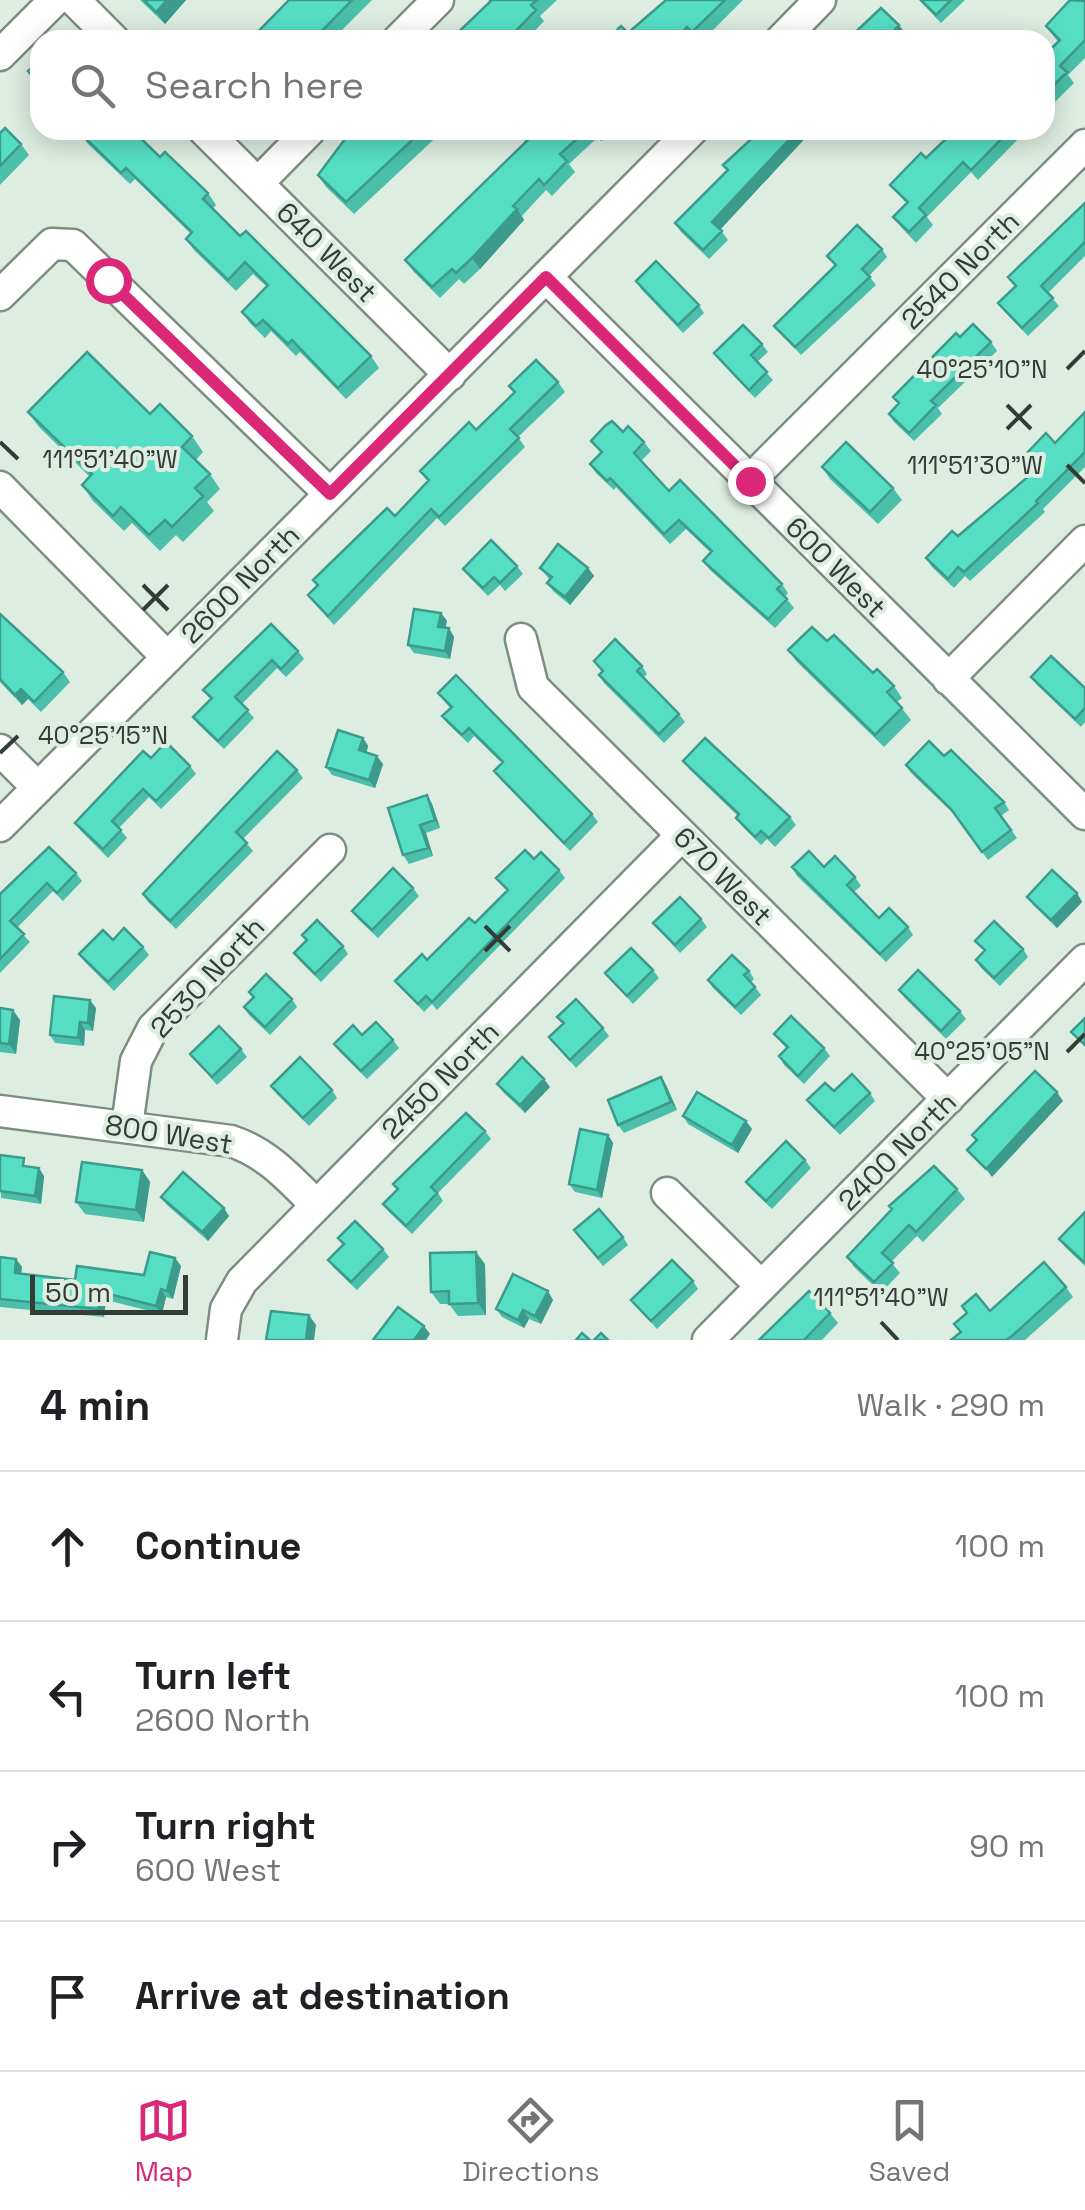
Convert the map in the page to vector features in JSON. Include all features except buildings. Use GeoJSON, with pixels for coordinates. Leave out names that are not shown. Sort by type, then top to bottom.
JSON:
{"type":"FeatureCollection","features":[{"type":"Feature","properties":{"kind":"street"},"geometry":{"type":"LineString","coordinates":[[0,55],[55,0]]}},
{"type":"Feature","properties":{"kind":"street"},"geometry":{"type":"LineString","coordinates":[[74,0],[104,30]]}},
{"type":"Feature","properties":{"kind":"street"},"geometry":{"type":"LineString","coordinates":[[408,30],[438,0]]}},
{"type":"Feature","properties":{"kind":"street"},"geometry":{"type":"LineString","coordinates":[[791,30],[820,0]]}},
{"type":"Feature","properties":{"kind":"street","name":"640 West"},"geometry":{"type":"LineString","coordinates":[[214,140],[450,374]]}},
{"type":"Feature","properties":{"kind":"street"},"geometry":{"type":"LineString","coordinates":[[258,184],[300,140]]}},
{"type":"Feature","properties":{"kind":"street","name":"2600 North"},"geometry":{"type":"LineString","coordinates":[[0,826],[682,140]]}},
{"type":"Feature","properties":{"kind":"street","name":"2540 North"},"geometry":{"type":"LineString","coordinates":[[750,481],[1085,144]]}},
{"type":"Feature","properties":{"kind":"street"},"geometry":{"type":"LineString","coordinates":[[0,295],[52,244],[73,245],[330,494]]}},
{"type":"Feature","properties":{"kind":"street","name":"600 West"},"geometry":{"type":"LineString","coordinates":[[546,277],[1085,814]]}},
{"type":"Feature","properties":{"kind":"street"},"geometry":{"type":"LineString","coordinates":[[0,487],[167,657]]}},
{"type":"Feature","properties":{"kind":"street"},"geometry":{"type":"LineString","coordinates":[[948,679],[1085,541]]}},
{"type":"Feature","properties":{"kind":"street","name":"670 West"},"geometry":{"type":"LineString","coordinates":[[521,638],[534,686],[948,1100]]}},
{"type":"Feature","properties":{"kind":"street"},"geometry":{"type":"LineString","coordinates":[[0,750],[38,788]]}},
{"type":"Feature","properties":{"kind":"street","name":"2450 North"},"geometry":{"type":"LineString","coordinates":[[222,1340],[226,1309],[242,1281],[682,835]]}},
{"type":"Feature","properties":{"kind":"street","name":"2530 North"},"geometry":{"type":"LineString","coordinates":[[127,1126],[136,1060],[153,1028],[330,850]]}},
{"type":"Feature","properties":{"kind":"street","name":"2400 North"},"geometry":{"type":"LineString","coordinates":[[708,1340],[1085,960]]}},
{"type":"Feature","properties":{"kind":"street","name":"800 West"},"geometry":{"type":"LineString","coordinates":[[0,1111],[231,1141],[254,1148],[316,1205]]}},
{"type":"Feature","properties":{"kind":"street"},"geometry":{"type":"LineString","coordinates":[[667,1193],[761,1286]]}},
{"type":"Feature","properties":{"kind":"route"},"geometry":{"type":"LineString","coordinates":[[108,280],[330,494],[546,277],[750,481]]}}]}
